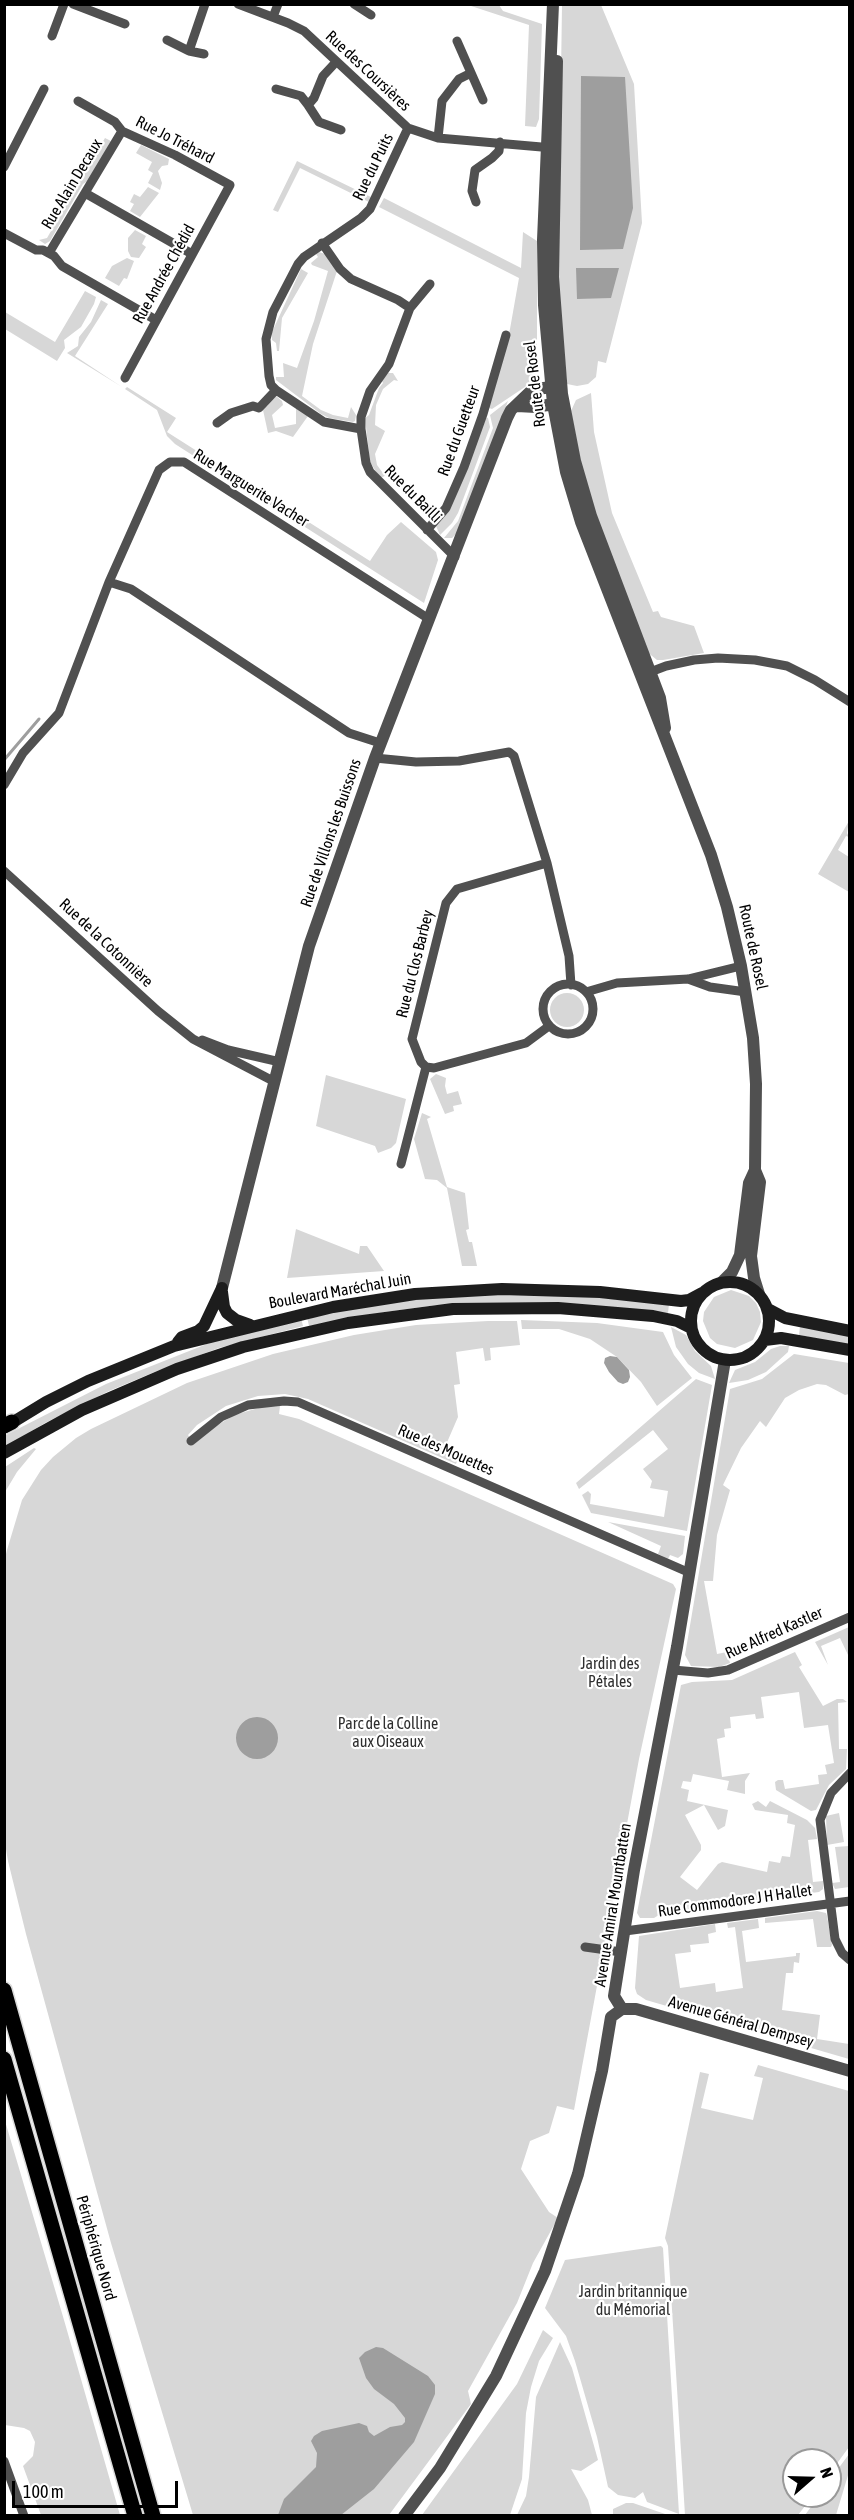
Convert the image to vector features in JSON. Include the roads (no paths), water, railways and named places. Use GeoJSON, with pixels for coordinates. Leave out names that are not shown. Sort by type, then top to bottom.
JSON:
{"type":"FeatureCollection","features":[{"type":"Feature","properties":{"kind":"highway","name":"Périphérique Nord"},"geometry":{"type":"LineString","coordinates":[[4,1990],[153,2516]]}},
{"type":"Feature","properties":{"kind":"highway"},"geometry":{"type":"LineString","coordinates":[[4,2059],[135,2516]]}},
{"type":"Feature","properties":{"kind":"main road"},"geometry":{"type":"LineString","coordinates":[[722,1282],[742,1283],[759,1294],[768,1309],[769,1325],[765,1340],[748,1356],[725,1360],[707,1353],[694,1338],[692,1313],[702,1293],[722,1282]]}},
{"type":"Feature","properties":{"kind":"main road"},"geometry":{"type":"LineString","coordinates":[[222,1288],[227,1313],[236,1320],[252,1325]]}},
{"type":"Feature","properties":{"kind":"main road"},"geometry":{"type":"LineString","coordinates":[[174,1346],[182,1337],[204,1326],[222,1288]]}},
{"type":"Feature","properties":{"kind":"main road","name":"Boulevard Maréchal Juin"},"geometry":{"type":"LineString","coordinates":[[7,1425],[88,1381],[174,1346],[252,1325],[333,1307],[442,1292],[502,1289],[578,1291],[681,1301],[690,1300],[702,1293]]}},
{"type":"Feature","properties":{"kind":"main road","name":"Boulevard Maréchal Juin"},"geometry":{"type":"LineString","coordinates":[[4,1453],[75,1413],[133,1387],[243,1347],[307,1331],[362,1321],[453,1309],[558,1308],[653,1316],[678,1321],[692,1328]]}},
{"type":"Feature","properties":{"kind":"main road"},"geometry":{"type":"LineString","coordinates":[[768,1309],[785,1318],[849,1331]]}},
{"type":"Feature","properties":{"kind":"main road"},"geometry":{"type":"LineString","coordinates":[[765,1340],[780,1338],[849,1350]]}},
{"type":"Feature","properties":{"kind":"street"},"geometry":{"type":"LineString","coordinates":[[52,36],[64,4]]}},
{"type":"Feature","properties":{"kind":"street"},"geometry":{"type":"LineString","coordinates":[[74,4],[125,24]]}},
{"type":"Feature","properties":{"kind":"street"},"geometry":{"type":"LineString","coordinates":[[189,51],[205,4]]}},
{"type":"Feature","properties":{"kind":"street","name":"Rue des Coursières"},"geometry":{"type":"LineString","coordinates":[[238,4],[304,31],[408,128],[438,138],[551,147]]}},
{"type":"Feature","properties":{"kind":"street"},"geometry":{"type":"LineString","coordinates":[[273,17],[278,4]]}},
{"type":"Feature","properties":{"kind":"street"},"geometry":{"type":"LineString","coordinates":[[354,4],[371,15]]}},
{"type":"Feature","properties":{"kind":"street","name":"Route de Rosel"},"geometry":{"type":"LineString","coordinates":[[554,4],[544,305],[550,387],[566,472],[581,522],[645,674],[660,698],[667,741],[711,855],[728,907],[746,992],[756,1084],[755,1170],[760,1182],[751,1256],[759,1294]]}},
{"type":"Feature","properties":{"kind":"street"},"geometry":{"type":"LineString","coordinates":[[167,40],[189,51],[204,54]]}},
{"type":"Feature","properties":{"kind":"street"},"geometry":{"type":"LineString","coordinates":[[457,41],[483,100]]}},
{"type":"Feature","properties":{"kind":"street"},"geometry":{"type":"LineString","coordinates":[[308,105],[314,98],[323,76],[336,62]]}},
{"type":"Feature","properties":{"kind":"street"},"geometry":{"type":"LineString","coordinates":[[438,138],[442,101],[459,79],[471,73]]}},
{"type":"Feature","properties":{"kind":"street"},"geometry":{"type":"LineString","coordinates":[[4,167],[44,89]]}},
{"type":"Feature","properties":{"kind":"street"},"geometry":{"type":"LineString","coordinates":[[276,89],[301,96],[319,122],[341,130]]}},
{"type":"Feature","properties":{"kind":"street","name":"Rue Jo Tréhard"},"geometry":{"type":"LineString","coordinates":[[78,101],[115,122],[122,131],[175,155],[230,185]]}},
{"type":"Feature","properties":{"kind":"street","name":"Rue du Puits"},"geometry":{"type":"LineString","coordinates":[[276,390],[271,385],[269,376],[266,339],[269,322],[298,264],[322,243],[355,223],[370,209],[408,128]]}},
{"type":"Feature","properties":{"kind":"street","name":"Rue Alain Decaux"},"geometry":{"type":"LineString","coordinates":[[49,253],[122,131]]}},
{"type":"Feature","properties":{"kind":"street"},"geometry":{"type":"LineString","coordinates":[[476,202],[472,191],[475,170],[499,151],[500,142]]}},
{"type":"Feature","properties":{"kind":"street","name":"Route de Rosel"},"geometry":{"type":"LineString","coordinates":[[551,147],[553,278],[558,369],[562,394],[574,461],[645,674]]}},
{"type":"Feature","properties":{"kind":"street","name":"Rue Andrée Chédid"},"geometry":{"type":"LineString","coordinates":[[125,378],[230,185]]}},
{"type":"Feature","properties":{"kind":"street"},"geometry":{"type":"LineString","coordinates":[[85,193],[192,254]]}},
{"type":"Feature","properties":{"kind":"street"},"geometry":{"type":"LineString","coordinates":[[4,233],[36,250],[49,253],[62,266],[156,320]]}},
{"type":"Feature","properties":{"kind":"street"},"geometry":{"type":"LineString","coordinates":[[322,243],[340,269],[351,279],[398,300],[410,308]]}},
{"type":"Feature","properties":{"kind":"street","name":"Rue du Bailli"},"geometry":{"type":"LineString","coordinates":[[430,284],[410,308],[389,364],[377,379],[366,402],[361,417],[361,429],[366,463],[370,472],[455,557]]}},
{"type":"Feature","properties":{"kind":"street","name":"Rue du Guetteur"},"geometry":{"type":"LineString","coordinates":[[427,530],[446,508],[464,467],[483,414],[506,335]]}},
{"type":"Feature","properties":{"kind":"street"},"geometry":{"type":"LineString","coordinates":[[517,406],[536,407],[553,404],[562,394],[550,387]]}},
{"type":"Feature","properties":{"kind":"street","name":"Rue de Villons les Buissons"},"geometry":{"type":"LineString","coordinates":[[222,1288],[309,946],[380,743],[455,557],[507,418],[532,390],[550,387]]}},
{"type":"Feature","properties":{"kind":"street"},"geometry":{"type":"LineString","coordinates":[[217,423],[231,413],[253,406],[259,408],[276,390],[324,422],[361,429]]}},
{"type":"Feature","properties":{"kind":"street","name":"Rue Marguerite Vacher"},"geometry":{"type":"LineString","coordinates":[[4,785],[10,780],[23,753],[60,713],[109,582],[159,470],[170,462],[184,462],[429,619]]}},
{"type":"Feature","properties":{"kind":"street"},"geometry":{"type":"LineString","coordinates":[[109,582],[131,589],[349,733],[380,743]]}},
{"type":"Feature","properties":{"kind":"street"},"geometry":{"type":"LineString","coordinates":[[645,674],[666,666],[710,658],[755,660],[787,666],[815,680],[849,702]]}},
{"type":"Feature","properties":{"kind":"street"},"geometry":{"type":"LineString","coordinates":[[375,758],[416,762],[459,761],[509,752],[517,761],[547,863],[569,956],[571,985]]}},
{"type":"Feature","properties":{"kind":"street","name":"Rue du Clos Barbey"},"geometry":{"type":"LineString","coordinates":[[426,1067],[421,1062],[412,1039],[446,903],[457,889],[547,863]]}},
{"type":"Feature","properties":{"kind":"street","name":"Rue de la Cotonnière"},"geometry":{"type":"LineString","coordinates":[[4,871],[158,1011],[208,1048],[275,1082]]}},
{"type":"Feature","properties":{"kind":"street"},"geometry":{"type":"LineString","coordinates":[[586,992],[593,1009],[587,1025],[570,1034],[556,1031],[549,1026],[543,1013],[546,997],[559,986],[571,985],[586,992],[617,983],[688,979],[741,966]]}},
{"type":"Feature","properties":{"kind":"street"},"geometry":{"type":"LineString","coordinates":[[688,979],[710,987],[746,992]]}},
{"type":"Feature","properties":{"kind":"street"},"geometry":{"type":"LineString","coordinates":[[401,1164],[426,1067],[434,1068],[526,1042],[549,1026]]}},
{"type":"Feature","properties":{"kind":"street","name":"Rue de la Cotonnière"},"geometry":{"type":"LineString","coordinates":[[189,1035],[228,1050],[280,1062]]}},
{"type":"Feature","properties":{"kind":"street","name":"Route de Rosel"},"geometry":{"type":"LineString","coordinates":[[722,1282],[732,1272],[740,1255],[749,1183],[755,1170]]}},
{"type":"Feature","properties":{"kind":"street","name":"Avenue Amiral Mountbatten"},"geometry":{"type":"LineString","coordinates":[[404,2516],[468,2424],[496,2376],[554,2249],[578,2174],[593,2113],[611,2017],[622,2009],[614,1996],[690,1573],[725,1360]]}},
{"type":"Feature","properties":{"kind":"street","name":"Rue des Mouettes"},"geometry":{"type":"LineString","coordinates":[[191,1441],[221,1417],[248,1405],[284,1401],[298,1402],[690,1573]]}},
{"type":"Feature","properties":{"kind":"street","name":"Rue Alfred Kastler"},"geometry":{"type":"LineString","coordinates":[[673,1670],[708,1674],[728,1671],[849,1617]]}},
{"type":"Feature","properties":{"kind":"street"},"geometry":{"type":"LineString","coordinates":[[849,1773],[831,1793],[820,1820],[835,1939],[842,1953],[849,1960]]}},
{"type":"Feature","properties":{"kind":"street","name":"Rue Commodore J H Hallet"},"geometry":{"type":"LineString","coordinates":[[625,1931],[849,1901]]}},
{"type":"Feature","properties":{"kind":"street"},"geometry":{"type":"LineString","coordinates":[[585,1947],[621,1952]]}},
{"type":"Feature","properties":{"kind":"street","name":"Avenue Général Dempsey"},"geometry":{"type":"LineString","coordinates":[[622,2009],[636,2009],[849,2071]]}},
{"type":"Feature","properties":{"kind":"street"},"geometry":{"type":"LineString","coordinates":[[4,2461],[24,2516]]}},
{"type":"Feature","properties":{"kind":"waterway"},"geometry":{"type":"LineString","coordinates":[[4,760],[39,719]]}},
{"type":"Feature","properties":{"kind":"park label","name":"Jardin des Pétales"},"geometry":{"type":"Point","coordinates":[610,1673]}},
{"type":"Feature","properties":{"kind":"park label","name":"Parc de la Colline aux Oiseaux"},"geometry":{"type":"Point","coordinates":[388,1733]}},
{"type":"Feature","properties":{"kind":"park label","name":"Jardin britannique du Mémorial"},"geometry":{"type":"Point","coordinates":[633,2301]}}]}
